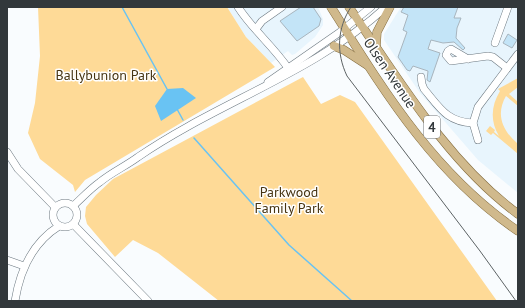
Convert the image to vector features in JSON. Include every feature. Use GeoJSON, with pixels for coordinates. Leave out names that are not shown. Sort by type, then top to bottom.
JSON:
{"type":"FeatureCollection","features":[{"type":"Feature","properties":{"kind":"main road","name":"Olsen Avenue"},"geometry":{"type":"LineString","coordinates":[[331,7],[369,67],[413,130],[438,161],[468,193],[518,231]]}},
{"type":"Feature","properties":{"kind":"main road","name":"Olsen Avenue"},"geometry":{"type":"LineString","coordinates":[[349,7],[413,102],[436,131],[484,186],[518,214]]}},
{"type":"Feature","properties":{"kind":"main road"},"geometry":{"type":"LineString","coordinates":[[376,47],[377,32],[390,7]]}},
{"type":"Feature","properties":{"kind":"main road"},"geometry":{"type":"LineString","coordinates":[[334,46],[344,50],[369,67]]}},
{"type":"Feature","properties":{"kind":"street"},"geometry":{"type":"LineString","coordinates":[[238,7],[247,21],[278,54],[288,68]]}},
{"type":"Feature","properties":{"kind":"street"},"geometry":{"type":"LineString","coordinates":[[256,29],[262,21],[282,7]]}},
{"type":"Feature","properties":{"kind":"street"},"geometry":{"type":"LineString","coordinates":[[73,206],[96,185],[103,174],[122,161],[144,153],[250,94],[279,80],[334,46],[347,32],[356,18],[371,7]]}},
{"type":"Feature","properties":{"kind":"street"},"geometry":{"type":"LineString","coordinates":[[250,94],[288,68],[347,32],[362,26],[386,7]]}},
{"type":"Feature","properties":{"kind":"street"},"geometry":{"type":"LineString","coordinates":[[495,43],[508,7]]}},
{"type":"Feature","properties":{"kind":"street"},"geometry":{"type":"LineString","coordinates":[[478,140],[473,123],[481,102],[518,54]]}},
{"type":"Feature","properties":{"kind":"street"},"geometry":{"type":"LineString","coordinates":[[468,59],[493,57],[507,68]]}},
{"type":"Feature","properties":{"kind":"street"},"geometry":{"type":"LineString","coordinates":[[421,77],[424,89],[447,116],[458,122],[473,123]]}},
{"type":"Feature","properties":{"kind":"street"},"geometry":{"type":"LineString","coordinates":[[7,152],[18,169],[56,208]]}},
{"type":"Feature","properties":{"kind":"street"},"geometry":{"type":"LineString","coordinates":[[15,301],[18,283],[24,266],[33,249],[47,234],[59,226],[67,227],[73,224],[77,216],[73,206],[68,203],[62,203],[56,208],[53,214],[54,219],[59,226]]}},
{"type":"Feature","properties":{"kind":"street"},"geometry":{"type":"LineString","coordinates":[[73,224],[148,301]]}},
{"type":"Feature","properties":{"kind":"street"},"geometry":{"type":"LineString","coordinates":[[7,260],[24,266]]}},
{"type":"Feature","properties":{"kind":"shaded area"},"geometry":{"type":"Polygon","coordinates":[[[227,7],[318,7],[323,19],[323,25],[315,37],[295,54],[292,55],[288,51],[271,63],[246,37],[227,7]]]}},
{"type":"Feature","properties":{"kind":"shaded area"},"geometry":{"type":"Polygon","coordinates":[[[401,7],[518,7],[518,193],[478,160],[420,93],[384,40],[384,34],[401,7]]]}},
{"type":"Feature","properties":{"kind":"green space","name":"Ballybunion Park"},"geometry":{"type":"Polygon","coordinates":[[[38,7],[227,7],[246,37],[275,67],[85,180],[75,192],[73,185],[40,159],[28,133],[35,103],[40,56],[38,7]]]}},
{"type":"Feature","properties":{"kind":"green space","name":"Parkwood Family Park"},"geometry":{"type":"Polygon","coordinates":[[[303,77],[321,104],[340,95],[355,102],[497,301],[219,301],[158,253],[133,240],[115,257],[87,224],[85,216],[86,207],[113,179],[303,77]]]}},
{"type":"Feature","properties":{"kind":"green space"},"geometry":{"type":"Polygon","coordinates":[[[518,78],[518,87],[509,94],[518,102],[518,106],[506,96],[501,110],[501,116],[502,122],[508,134],[518,144],[518,154],[493,133],[491,135],[486,131],[490,126],[499,136],[493,119],[493,108],[500,91],[498,89],[518,78]]]}},
{"type":"Feature","properties":{"kind":"water"},"geometry":{"type":"Polygon","coordinates":[[[183,88],[196,98],[161,121],[155,106],[167,89],[183,88]]]}},
{"type":"Feature","properties":{"kind":"building"},"geometry":{"type":"Polygon","coordinates":[[[301,7],[313,7],[321,19],[319,26],[297,41],[280,21],[301,7]]]}},
{"type":"Feature","properties":{"kind":"building"},"geometry":{"type":"Polygon","coordinates":[[[404,7],[458,7],[454,18],[461,18],[457,28],[456,38],[465,48],[463,50],[454,42],[443,43],[431,40],[428,49],[440,53],[430,82],[427,80],[428,71],[413,66],[410,71],[407,70],[398,57],[407,32],[403,30],[408,15],[401,12],[404,7]]]}},
{"type":"Feature","properties":{"kind":"building"},"geometry":{"type":"Polygon","coordinates":[[[508,34],[517,40],[512,48],[503,43],[508,34]]]}},
{"type":"Feature","properties":{"kind":"waterway"},"geometry":{"type":"LineString","coordinates":[[122,7],[167,89]]}},
{"type":"Feature","properties":{"kind":"waterway"},"geometry":{"type":"LineString","coordinates":[[177,109],[183,120]]}},
{"type":"Feature","properties":{"kind":"waterway"},"geometry":{"type":"LineString","coordinates":[[194,138],[289,245],[352,301]]}},
{"type":"Feature","properties":{"kind":"tram line"},"geometry":{"type":"LineString","coordinates":[[351,7],[343,23],[340,41],[341,58],[347,76],[480,251],[516,301]]}}]}
